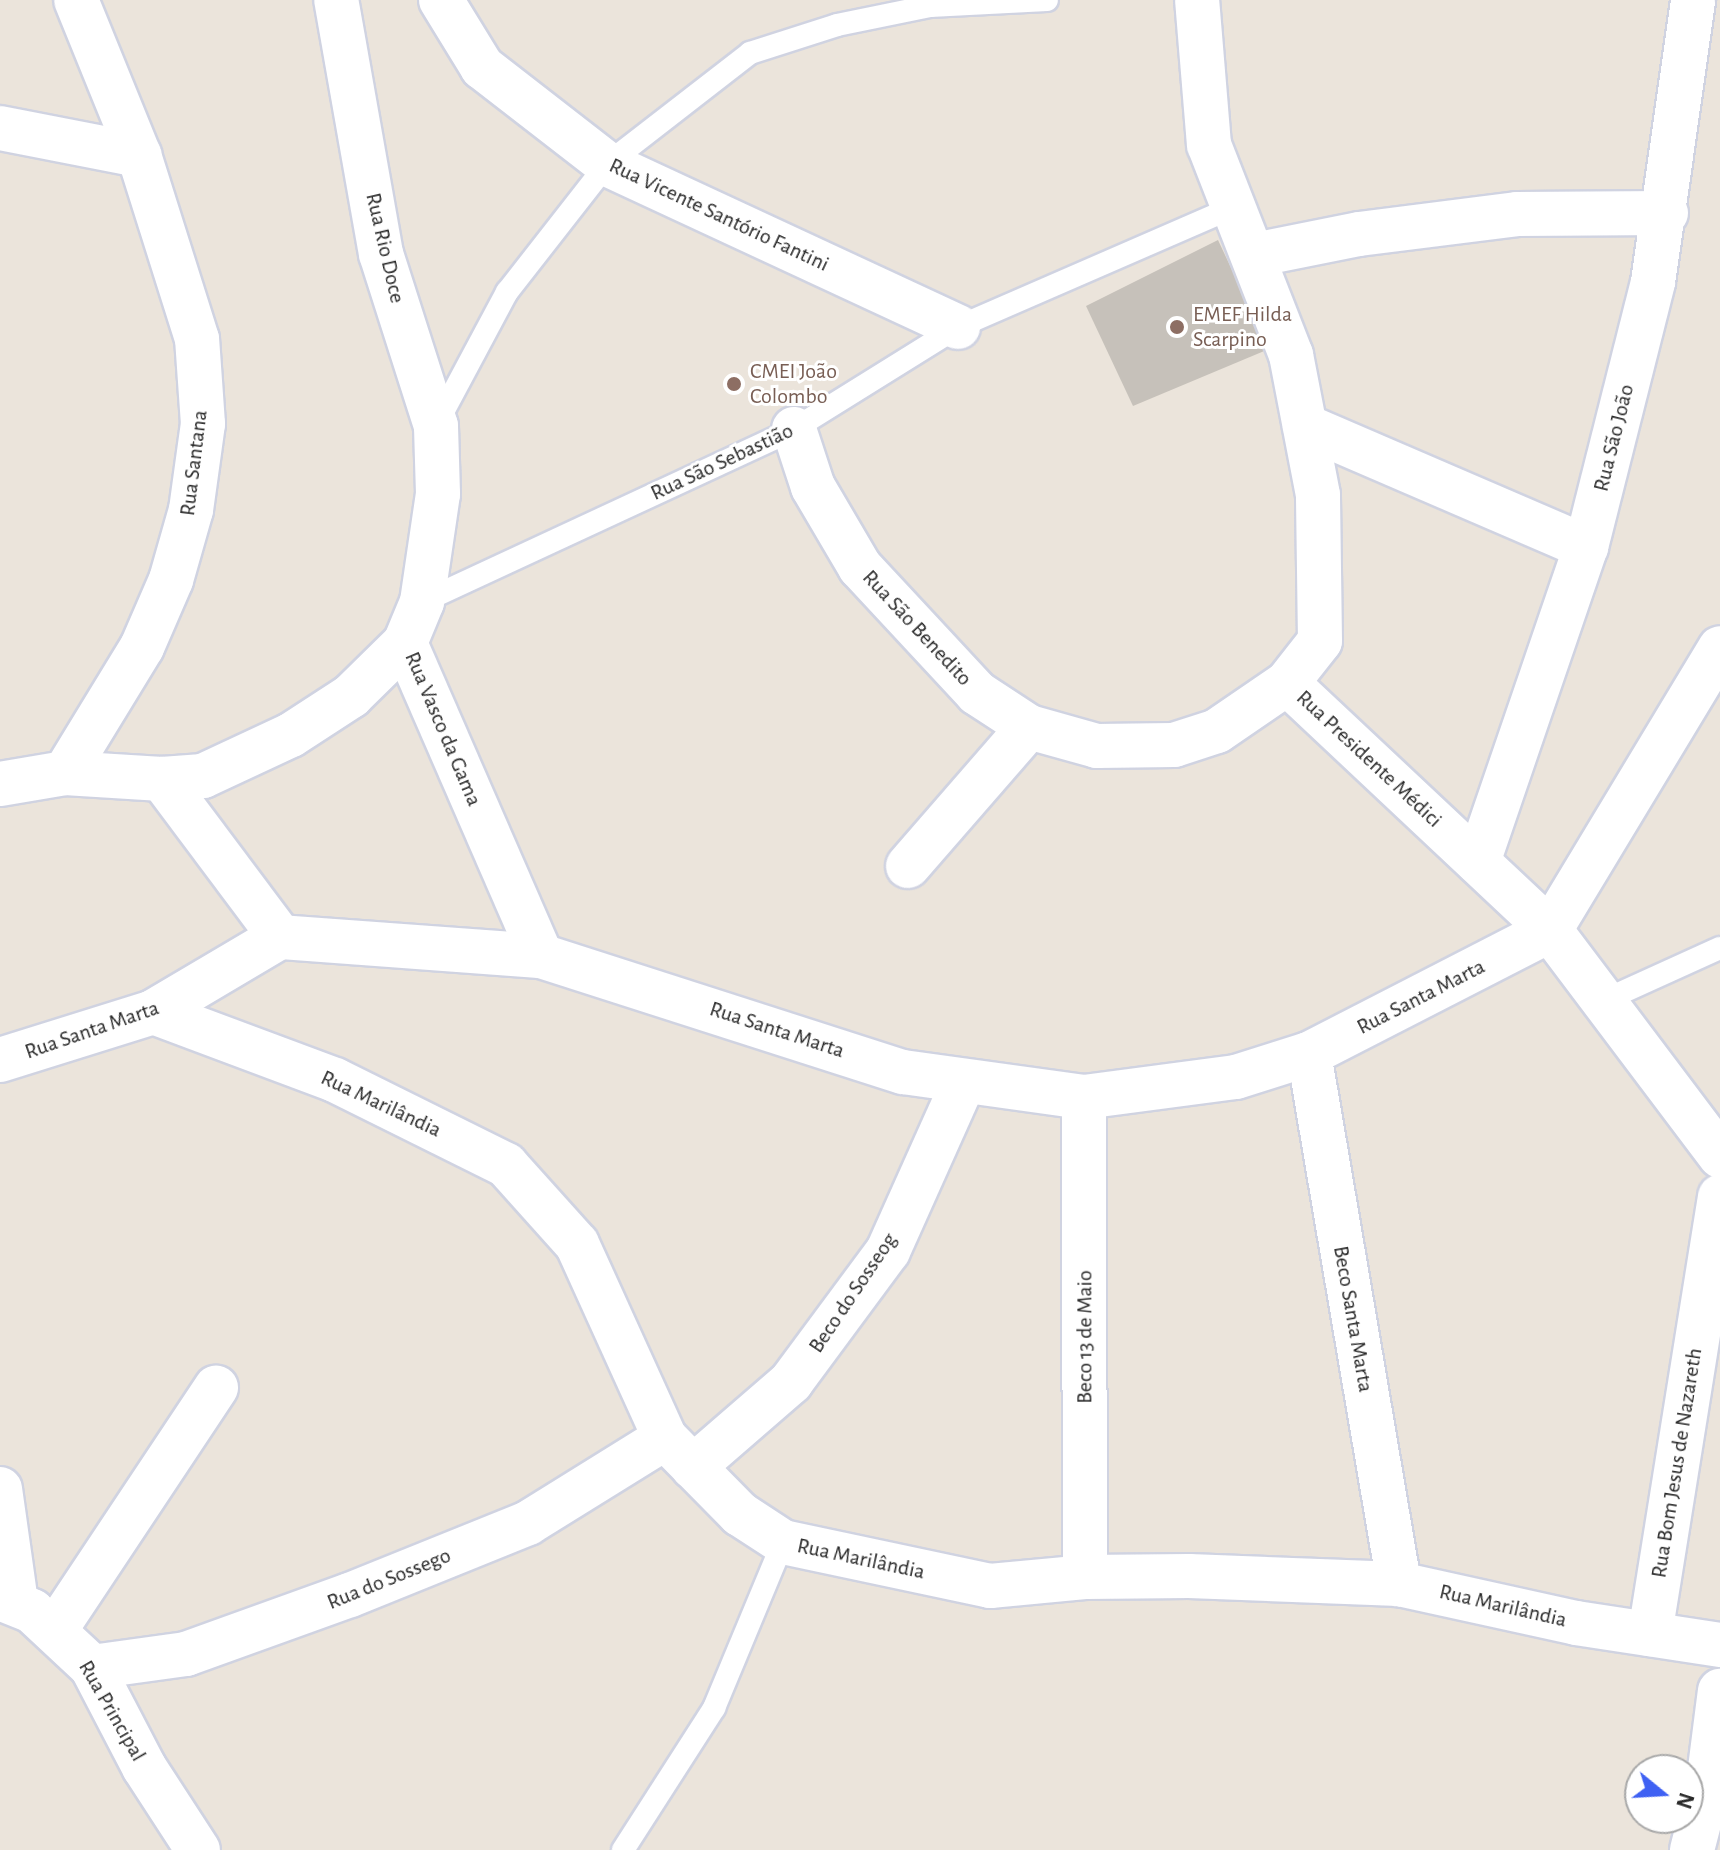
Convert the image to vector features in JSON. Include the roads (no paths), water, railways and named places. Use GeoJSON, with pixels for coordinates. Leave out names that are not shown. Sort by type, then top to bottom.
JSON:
{"type":"FeatureCollection","features":[{"type":"Feature","properties":{"kind":"street","name":"Rua Santana"},"geometry":{"type":"LineString","coordinates":[[65,773],[142,647],[171,580],[191,510],[203,424],[197,339],[139,155],[76,0]]}},
{"type":"Feature","properties":{"kind":"street","name":"Rua Rio Doce"},"geometry":{"type":"LineString","coordinates":[[336,0],[381,254],[436,426],[438,494]]}},
{"type":"Feature","properties":{"kind":"street","name":"Rua Vicente Santório Fantini"},"geometry":{"type":"LineString","coordinates":[[441,0],[482,67],[607,164],[958,327]]}},
{"type":"Feature","properties":{"kind":"street","name":"Rua Presidente Médici"},"geometry":{"type":"LineString","coordinates":[[1197,0],[1209,145],[1291,355],[1318,495],[1320,641],[1287,683],[1550,930],[1720,1156]]}},
{"type":"Feature","properties":{"kind":"street","name":"Rua São João"},"geometry":{"type":"LineString","coordinates":[[1478,862],[1586,547],[1666,213],[1693,0]]}},
{"type":"Feature","properties":{"kind":"street"},"geometry":{"type":"LineString","coordinates":[[0,128],[139,155]]}},
{"type":"Feature","properties":{"kind":"street"},"geometry":{"type":"LineString","coordinates":[[1254,255],[1359,234],[1517,214],[1666,213]]}},
{"type":"Feature","properties":{"kind":"street"},"geometry":{"type":"LineString","coordinates":[[1305,426],[1586,547]]}},
{"type":"Feature","properties":{"kind":"street","name":"Rua São Benedito"},"geometry":{"type":"LineString","coordinates":[[794,429],[813,487],[860,567],[977,693],[1029,727],[1097,746],[1174,745],[1217,731],[1287,683]]}},
{"type":"Feature","properties":{"kind":"street","name":"Rua Vasco da Gama"},"geometry":{"type":"LineString","coordinates":[[438,494],[422,602],[405,643],[541,956]]}},
{"type":"Feature","properties":{"kind":"street"},"geometry":{"type":"LineString","coordinates":[[0,784],[65,773],[162,779],[203,776],[291,735],[351,696],[405,643]]}},
{"type":"Feature","properties":{"kind":"street"},"geometry":{"type":"LineString","coordinates":[[1550,930],[1720,648]]}},
{"type":"Feature","properties":{"kind":"street"},"geometry":{"type":"LineString","coordinates":[[908,866],[1029,727]]}},
{"type":"Feature","properties":{"kind":"street"},"geometry":{"type":"LineString","coordinates":[[162,779],[280,937]]}},
{"type":"Feature","properties":{"kind":"street","name":"Rua Santa Marta"},"geometry":{"type":"LineString","coordinates":[[0,1060],[153,1012],[280,937],[541,956],[903,1072],[963,1083],[1084,1097],[1236,1077],[1309,1054],[1550,930]]}},
{"type":"Feature","properties":{"kind":"street","name":"Rua Marilândia"},"geometry":{"type":"LineString","coordinates":[[153,1012],[335,1080],[506,1165],[577,1244],[679,1452],[740,1514],[783,1542],[990,1586],[1085,1577],[1399,1584],[1720,1645]]}},
{"type":"Feature","properties":{"kind":"street","name":"Beco Santa Marta"},"geometry":{"type":"LineString","coordinates":[[1309,1054],[1399,1584]]}},
{"type":"Feature","properties":{"kind":"street","name":"Beco do Sosseog"},"geometry":{"type":"LineString","coordinates":[[679,1452],[791,1382],[888,1251],[963,1083]]}},
{"type":"Feature","properties":{"kind":"street","name":"Beco 13 de Maio"},"geometry":{"type":"LineString","coordinates":[[1084,1097],[1085,1577]]}},
{"type":"Feature","properties":{"kind":"street","name":"Rua Bom Jesus de Nazareth"},"geometry":{"type":"LineString","coordinates":[[1650,1634],[1720,1197]]}},
{"type":"Feature","properties":{"kind":"street"},"geometry":{"type":"LineString","coordinates":[[55,1630],[216,1388]]}},
{"type":"Feature","properties":{"kind":"street","name":"Rua do Sossego"},"geometry":{"type":"LineString","coordinates":[[92,1667],[186,1654],[350,1595],[528,1523],[679,1452]]}},
{"type":"Feature","properties":{"kind":"street"},"geometry":{"type":"LineString","coordinates":[[0,1489],[8,1601]]}},
{"type":"Feature","properties":{"kind":"street","name":"Rua Principal"},"geometry":{"type":"LineString","coordinates":[[8,1601],[55,1630],[92,1667],[144,1767],[198,1850]]}},
{"type":"Feature","properties":{"kind":"street"},"geometry":{"type":"LineString","coordinates":[[1692,1850],[1707,1792],[1720,1691]]}},
{"type":"Feature","properties":{"kind":"lane"},"geometry":{"type":"LineString","coordinates":[[436,426],[507,292],[607,164],[750,53],[837,25],[930,3],[1047,0]]}},
{"type":"Feature","properties":{"kind":"lane","name":"Rua São Sebastião"},"geometry":{"type":"LineString","coordinates":[[422,602],[794,429],[958,327],[1232,208]]}},
{"type":"Feature","properties":{"kind":"lane"},"geometry":{"type":"LineString","coordinates":[[1603,1001],[1720,948]]}},
{"type":"Feature","properties":{"kind":"lane"},"geometry":{"type":"LineString","coordinates":[[623,1850],[714,1708],[783,1542]]}},
{"type":"Feature","properties":{"kind":"place","name":"EMEF Hilda Scarpino"},"geometry":{"type":"Point","coordinates":[1177,327]}},
{"type":"Feature","properties":{"kind":"place","name":"CMEI João Colombo"},"geometry":{"type":"Point","coordinates":[734,384]}}]}
